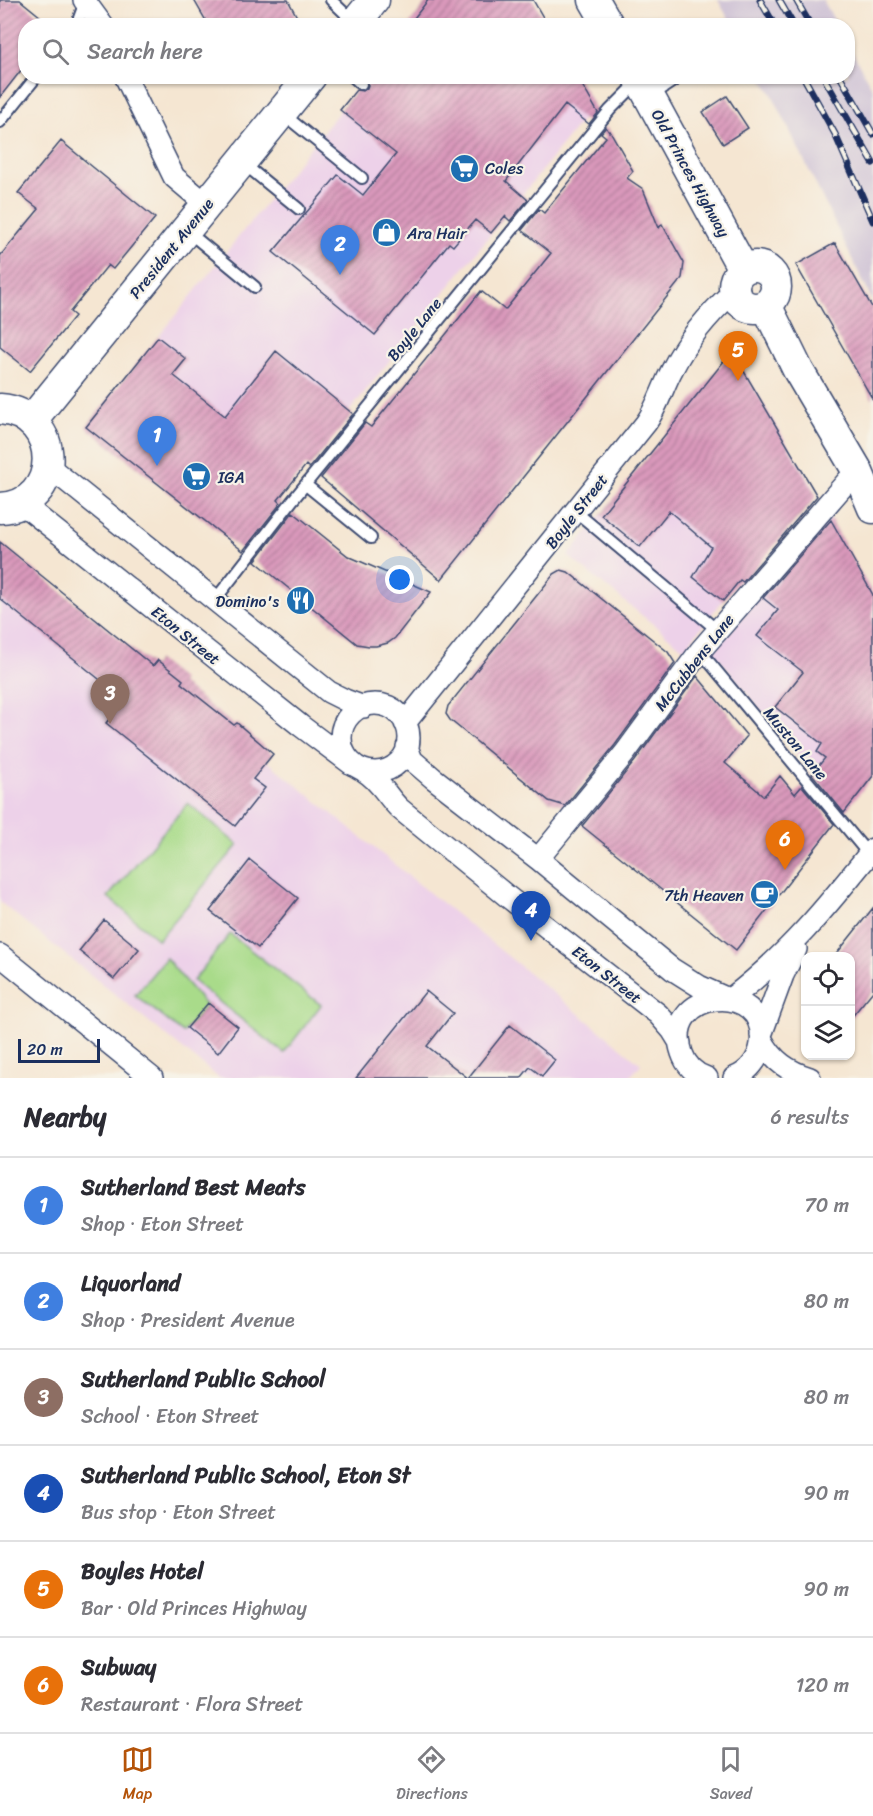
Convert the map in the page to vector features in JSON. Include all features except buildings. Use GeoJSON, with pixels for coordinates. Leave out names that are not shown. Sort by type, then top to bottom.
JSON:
{"type":"FeatureCollection","features":[{"type":"Feature","properties":{"kind":"street"},"geometry":{"type":"LineString","coordinates":[[84,0],[97,18]]}},
{"type":"Feature","properties":{"kind":"street"},"geometry":{"type":"LineString","coordinates":[[359,18],[374,0]]}},
{"type":"Feature","properties":{"kind":"street"},"geometry":{"type":"LineString","coordinates":[[594,0],[604,18]]}},
{"type":"Feature","properties":{"kind":"street"},"geometry":{"type":"LineString","coordinates":[[126,84],[174,177],[206,204]]}},
{"type":"Feature","properties":{"kind":"street","name":"President Avenue"},"geometry":{"type":"LineString","coordinates":[[31,421],[305,84]]}},
{"type":"Feature","properties":{"kind":"street","name":"Old Princes Highway"},"geometry":{"type":"LineString","coordinates":[[642,85],[739,280]]}},
{"type":"Feature","properties":{"kind":"street"},"geometry":{"type":"LineString","coordinates":[[739,280],[749,266],[762,267],[773,275],[776,288],[771,301],[766,305],[798,370],[865,477],[873,508]]}},
{"type":"Feature","properties":{"kind":"street","name":"Boyle Street"},"geometry":{"type":"LineString","coordinates":[[405,723],[652,414],[671,370],[686,345],[739,280]]}},
{"type":"Feature","properties":{"kind":"street"},"geometry":{"type":"LineString","coordinates":[[0,409],[21,414],[31,421],[45,441],[48,454],[45,478],[39,488],[31,496],[11,506]]}},
{"type":"Feature","properties":{"kind":"street"},"geometry":{"type":"LineString","coordinates":[[48,466],[330,692],[364,707]]}},
{"type":"Feature","properties":{"kind":"street","name":"McCubbens Lane"},"geometry":{"type":"LineString","coordinates":[[538,859],[625,753],[717,630],[865,477]]}},
{"type":"Feature","properties":{"kind":"street","name":"Eton Street"},"geometry":{"type":"LineString","coordinates":[[11,506],[301,726],[375,779],[395,805],[428,833],[658,1014],[672,1030],[681,1050],[696,1072],[707,1078]]}},
{"type":"Feature","properties":{"kind":"street"},"geometry":{"type":"LineString","coordinates":[[374,705],[393,710],[405,723],[408,731],[407,747],[400,761],[387,770],[372,772],[359,768],[343,751],[341,733],[349,716],[364,707],[374,705]]}},
{"type":"Feature","properties":{"kind":"street"},"geometry":{"type":"LineString","coordinates":[[407,747],[412,760],[425,771],[538,859],[672,969],[699,986],[743,1005],[754,1015],[768,1052],[787,1070],[810,1078]]}},
{"type":"Feature","properties":{"kind":"street"},"geometry":{"type":"LineString","coordinates":[[675,1078],[681,1050],[682,1025],[692,1010],[708,1000],[728,999],[764,972],[810,926],[871,852]]}},
{"type":"Feature","properties":{"kind":"street"},"geometry":{"type":"LineString","coordinates":[[734,1078],[744,1073],[759,1055],[762,1037],[783,975],[810,926]]}},
{"type":"Feature","properties":{"kind":"street"},"geometry":{"type":"LineString","coordinates":[[0,956],[152,1078]]}},
{"type":"Feature","properties":{"kind":"lane"},"geometry":{"type":"LineString","coordinates":[[79,18],[84,0]]}},
{"type":"Feature","properties":{"kind":"lane"},"geometry":{"type":"LineString","coordinates":[[331,0],[348,18]]}},
{"type":"Feature","properties":{"kind":"lane"},"geometry":{"type":"LineString","coordinates":[[0,122],[31,84]]}},
{"type":"Feature","properties":{"kind":"lane","name":"Boyle Lane"},"geometry":{"type":"LineString","coordinates":[[215,600],[610,110],[642,85]]}},
{"type":"Feature","properties":{"kind":"lane"},"geometry":{"type":"LineString","coordinates":[[282,113],[362,178]]}},
{"type":"Feature","properties":{"kind":"lane"},"geometry":{"type":"LineString","coordinates":[[242,162],[299,209]]}},
{"type":"Feature","properties":{"kind":"lane"},"geometry":{"type":"LineString","coordinates":[[186,230],[255,287]]}},
{"type":"Feature","properties":{"kind":"lane"},"geometry":{"type":"LineString","coordinates":[[306,485],[371,538]]}},
{"type":"Feature","properties":{"kind":"lane"},"geometry":{"type":"LineString","coordinates":[[575,511],[717,630]]}},
{"type":"Feature","properties":{"kind":"lane","name":"Muston Lane"},"geometry":{"type":"LineString","coordinates":[[700,651],[871,852]]}},
{"type":"Feature","properties":{"kind":"shaded area"},"geometry":{"type":"Polygon","coordinates":[[[718,0],[823,0],[833,18],[728,18],[718,0]]]}},
{"type":"Feature","properties":{"kind":"shaded area"},"geometry":{"type":"Polygon","coordinates":[[[855,57],[873,90],[873,302],[766,84],[855,84],[855,57]]]}},
{"type":"Feature","properties":{"kind":"shaded area"},"geometry":{"type":"Polygon","coordinates":[[[361,84],[581,84],[594,105],[240,548],[86,427],[361,84]]]}},
{"type":"Feature","properties":{"kind":"shaded area"},"geometry":{"type":"Polygon","coordinates":[[[726,359],[737,359],[813,487],[684,649],[568,556],[726,359]]]}},
{"type":"Feature","properties":{"kind":"shaded area"},"geometry":{"type":"Polygon","coordinates":[[[827,514],[873,594],[873,776],[844,813],[714,652],[827,514]]]}},
{"type":"Feature","properties":{"kind":"shaded area"},"geometry":{"type":"Polygon","coordinates":[[[0,545],[641,1064],[629,1078],[219,1078],[0,902],[0,545]]]}},
{"type":"Feature","properties":{"kind":"green space"},"geometry":{"type":"Polygon","coordinates":[[[188,803],[238,845],[158,940],[108,897],[188,803]]]}},
{"type":"Feature","properties":{"kind":"green space"},"geometry":{"type":"Polygon","coordinates":[[[230,934],[321,1005],[284,1053],[193,981],[230,934]]]}},
{"type":"Feature","properties":{"kind":"green space"},"geometry":{"type":"Polygon","coordinates":[[[166,958],[206,1006],[183,1033],[135,995],[166,958]]]}},
{"type":"Feature","properties":{"kind":"railway"},"geometry":{"type":"LineString","coordinates":[[760,0],[770,18]]}},
{"type":"Feature","properties":{"kind":"railway"},"geometry":{"type":"LineString","coordinates":[[779,0],[789,18]]}},
{"type":"Feature","properties":{"kind":"railway"},"geometry":{"type":"LineString","coordinates":[[796,0],[806,18]]}},
{"type":"Feature","properties":{"kind":"railway"},"geometry":{"type":"LineString","coordinates":[[807,84],[835,134],[873,221]]}},
{"type":"Feature","properties":{"kind":"railway"},"geometry":{"type":"LineString","coordinates":[[828,84],[873,163]]}},
{"type":"Feature","properties":{"kind":"railway"},"geometry":{"type":"LineString","coordinates":[[845,84],[873,134]]}},
{"type":"Feature","properties":{"kind":"place","name":"Coles"},"geometry":{"type":"Point","coordinates":[464,168]}},
{"type":"Feature","properties":{"kind":"place","name":"Ara Hair"},"geometry":{"type":"Point","coordinates":[386,233]}},
{"type":"Feature","properties":{"kind":"place","name":"Liquorland"},"geometry":{"type":"Point","coordinates":[340,275]}},
{"type":"Feature","properties":{"kind":"place","name":"Boyles Hotel"},"geometry":{"type":"Point","coordinates":[738,381]}},
{"type":"Feature","properties":{"kind":"place","name":"Sutherland Best Meats"},"geometry":{"type":"Point","coordinates":[157,466]}},
{"type":"Feature","properties":{"kind":"place","name":"IGA"},"geometry":{"type":"Point","coordinates":[197,477]}},
{"type":"Feature","properties":{"kind":"place","name":"Domino's"},"geometry":{"type":"Point","coordinates":[300,601]}},
{"type":"Feature","properties":{"kind":"place","name":"Sutherland Public School"},"geometry":{"type":"Point","coordinates":[110,724]}},
{"type":"Feature","properties":{"kind":"place","name":"Subway"},"geometry":{"type":"Point","coordinates":[785,870]}},
{"type":"Feature","properties":{"kind":"place","name":"7th Heaven"},"geometry":{"type":"Point","coordinates":[765,895]}},
{"type":"Feature","properties":{"kind":"place","name":"Sutherland Public School, Eton St"},"geometry":{"type":"Point","coordinates":[531,941]}}]}
